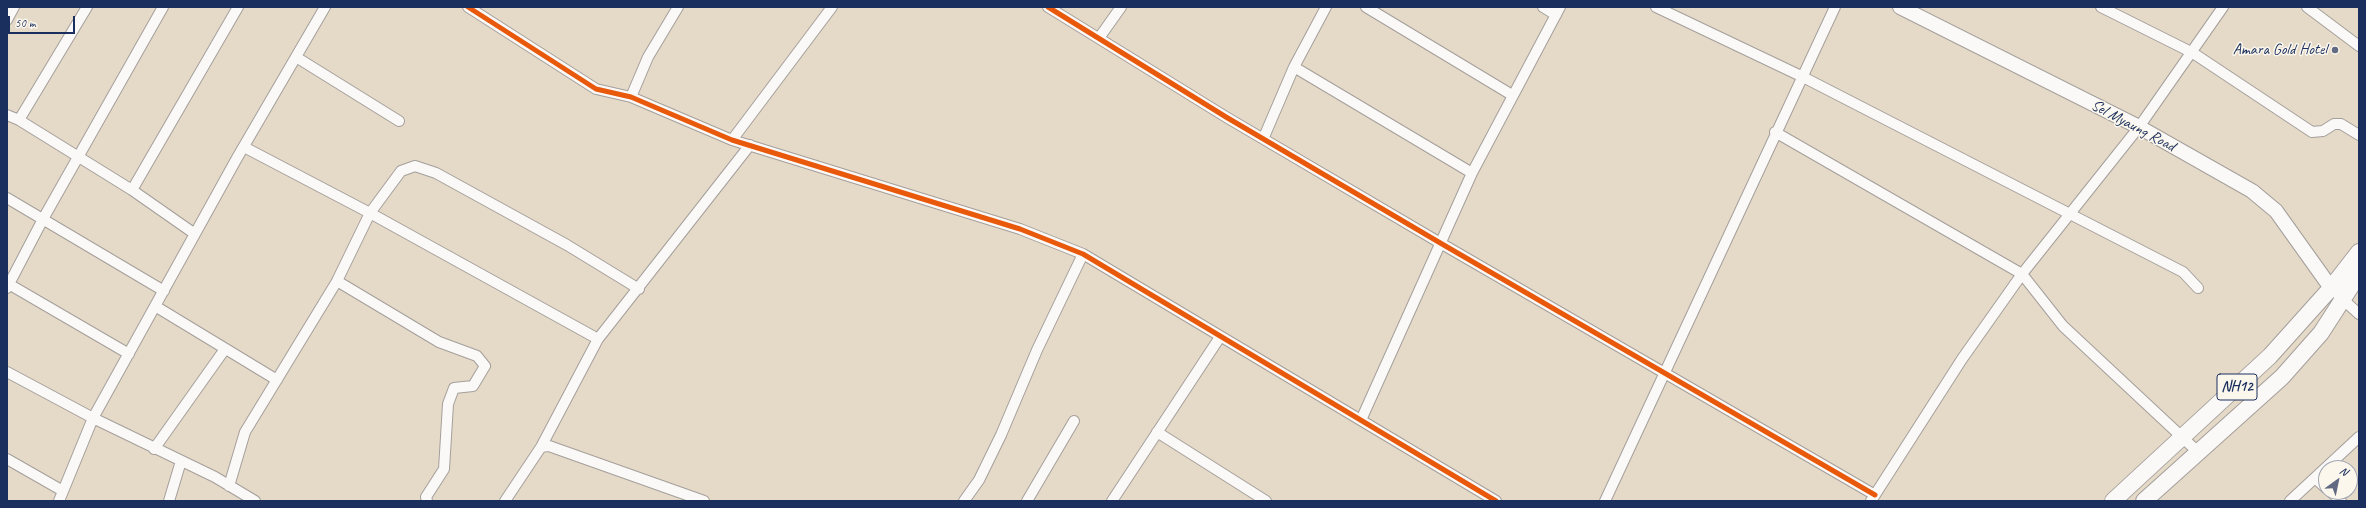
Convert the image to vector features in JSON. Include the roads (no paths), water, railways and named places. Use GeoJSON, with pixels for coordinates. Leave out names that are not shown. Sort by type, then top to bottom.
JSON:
{"type":"FeatureCollection","features":[{"type":"Feature","properties":{"kind":"highway","name":"NH12"},"geometry":{"type":"LineString","coordinates":[[2113,501],[2270,356],[2330,288],[2359,252]]}},
{"type":"Feature","properties":{"kind":"highway","name":"NH12"},"geometry":{"type":"LineString","coordinates":[[2144,501],[2282,377],[2321,333],[2359,274]]}},
{"type":"Feature","properties":{"kind":"main road","name":"Sel Myaung Road"},"geometry":{"type":"LineString","coordinates":[[1900,7],[2139,127],[2252,191],[2276,211],[2330,288]]}},
{"type":"Feature","properties":{"kind":"street"},"geometry":{"type":"LineString","coordinates":[[7,20],[14,7]]}},
{"type":"Feature","properties":{"kind":"street"},"geometry":{"type":"LineString","coordinates":[[19,120],[87,7]]}},
{"type":"Feature","properties":{"kind":"street"},"geometry":{"type":"LineString","coordinates":[[128,354],[8,285],[43,219],[163,7]]}},
{"type":"Feature","properties":{"kind":"street"},"geometry":{"type":"LineString","coordinates":[[132,190],[238,7]]}},
{"type":"Feature","properties":{"kind":"street"},"geometry":{"type":"LineString","coordinates":[[59,501],[93,418],[244,147],[325,7]]}},
{"type":"Feature","properties":{"kind":"street"},"geometry":{"type":"LineString","coordinates":[[468,7],[596,88],[631,97],[732,140],[1020,229],[1083,254],[1496,501]]}},
{"type":"Feature","properties":{"kind":"street"},"geometry":{"type":"LineString","coordinates":[[631,97],[648,57],[678,7]]}},
{"type":"Feature","properties":{"kind":"street"},"geometry":{"type":"LineString","coordinates":[[732,140],[832,7]]}},
{"type":"Feature","properties":{"kind":"street"},"geometry":{"type":"LineString","coordinates":[[1048,7],[1226,117],[1264,137],[1442,244],[1665,372],[1873,498],[1962,359],[2022,274],[2139,127],[2193,53],[2224,7]]}},
{"type":"Feature","properties":{"kind":"street"},"geometry":{"type":"LineString","coordinates":[[1099,38],[1121,7]]}},
{"type":"Feature","properties":{"kind":"street"},"geometry":{"type":"LineString","coordinates":[[1264,137],[1294,67],[1326,7]]}},
{"type":"Feature","properties":{"kind":"street"},"geometry":{"type":"LineString","coordinates":[[1366,7],[1512,95]]}},
{"type":"Feature","properties":{"kind":"street"},"geometry":{"type":"LineString","coordinates":[[1361,420],[1442,244],[1472,173],[1512,95],[1558,11],[1543,7]]}},
{"type":"Feature","properties":{"kind":"street"},"geometry":{"type":"LineString","coordinates":[[1656,7],[1801,76],[2183,272],[2198,288]]}},
{"type":"Feature","properties":{"kind":"street"},"geometry":{"type":"LineString","coordinates":[[1605,501],[1801,76],[1835,7]]}},
{"type":"Feature","properties":{"kind":"street"},"geometry":{"type":"LineString","coordinates":[[2101,7],[2193,53],[2312,132],[2323,131],[2334,124],[2341,124],[2359,135]]}},
{"type":"Feature","properties":{"kind":"street"},"geometry":{"type":"LineString","coordinates":[[2307,7],[2359,46]]}},
{"type":"Feature","properties":{"kind":"street"},"geometry":{"type":"LineString","coordinates":[[296,58],[399,121]]}},
{"type":"Feature","properties":{"kind":"street"},"geometry":{"type":"LineString","coordinates":[[1294,67],[1472,173]]}},
{"type":"Feature","properties":{"kind":"street"},"geometry":{"type":"LineString","coordinates":[[7,116],[19,120],[78,159],[132,190],[195,234]]}},
{"type":"Feature","properties":{"kind":"street"},"geometry":{"type":"LineString","coordinates":[[1775,132],[2022,274],[2063,326],[2183,436],[2198,452]]}},
{"type":"Feature","properties":{"kind":"street"},"geometry":{"type":"LineString","coordinates":[[505,501],[541,447],[598,339],[639,289],[750,145]]}},
{"type":"Feature","properties":{"kind":"street"},"geometry":{"type":"LineString","coordinates":[[244,147],[370,213],[598,339]]}},
{"type":"Feature","properties":{"kind":"street"},"geometry":{"type":"LineString","coordinates":[[229,486],[245,432],[337,282],[370,213],[401,171],[415,166],[436,173],[567,246],[639,289]]}},
{"type":"Feature","properties":{"kind":"street"},"geometry":{"type":"LineString","coordinates":[[7,198],[164,291]]}},
{"type":"Feature","properties":{"kind":"street"},"geometry":{"type":"LineString","coordinates":[[964,501],[979,480],[1001,435],[1037,350],[1083,254]]}},
{"type":"Feature","properties":{"kind":"street"},"geometry":{"type":"LineString","coordinates":[[337,282],[439,342],[477,356],[485,366],[473,386],[454,388],[448,404],[444,469],[426,497],[427,501]]}},
{"type":"Feature","properties":{"kind":"street"},"geometry":{"type":"LineString","coordinates":[[2330,288],[2359,314]]}},
{"type":"Feature","properties":{"kind":"street"},"geometry":{"type":"LineString","coordinates":[[155,306],[277,380]]}},
{"type":"Feature","properties":{"kind":"street"},"geometry":{"type":"LineString","coordinates":[[1112,501],[1220,336]]}},
{"type":"Feature","properties":{"kind":"street"},"geometry":{"type":"LineString","coordinates":[[154,449],[225,349]]}},
{"type":"Feature","properties":{"kind":"street"},"geometry":{"type":"LineString","coordinates":[[7,372],[93,418],[181,461],[255,501]]}},
{"type":"Feature","properties":{"kind":"street"},"geometry":{"type":"LineString","coordinates":[[1027,501],[1074,421]]}},
{"type":"Feature","properties":{"kind":"street"},"geometry":{"type":"LineString","coordinates":[[1157,432],[1266,501]]}},
{"type":"Feature","properties":{"kind":"street"},"geometry":{"type":"LineString","coordinates":[[2290,501],[2359,437]]}},
{"type":"Feature","properties":{"kind":"street"},"geometry":{"type":"LineString","coordinates":[[541,447],[549,446],[704,501]]}},
{"type":"Feature","properties":{"kind":"street"},"geometry":{"type":"LineString","coordinates":[[7,459],[63,491]]}},
{"type":"Feature","properties":{"kind":"street"},"geometry":{"type":"LineString","coordinates":[[169,501],[181,461]]}},
{"type":"Feature","properties":{"kind":"street"},"geometry":{"type":"LineString","coordinates":[[2315,478],[2318,481]]}},
{"type":"Feature","properties":{"kind":"place","name":"Amara Gold Hotel"},"geometry":{"type":"Point","coordinates":[2335,50]}}]}
